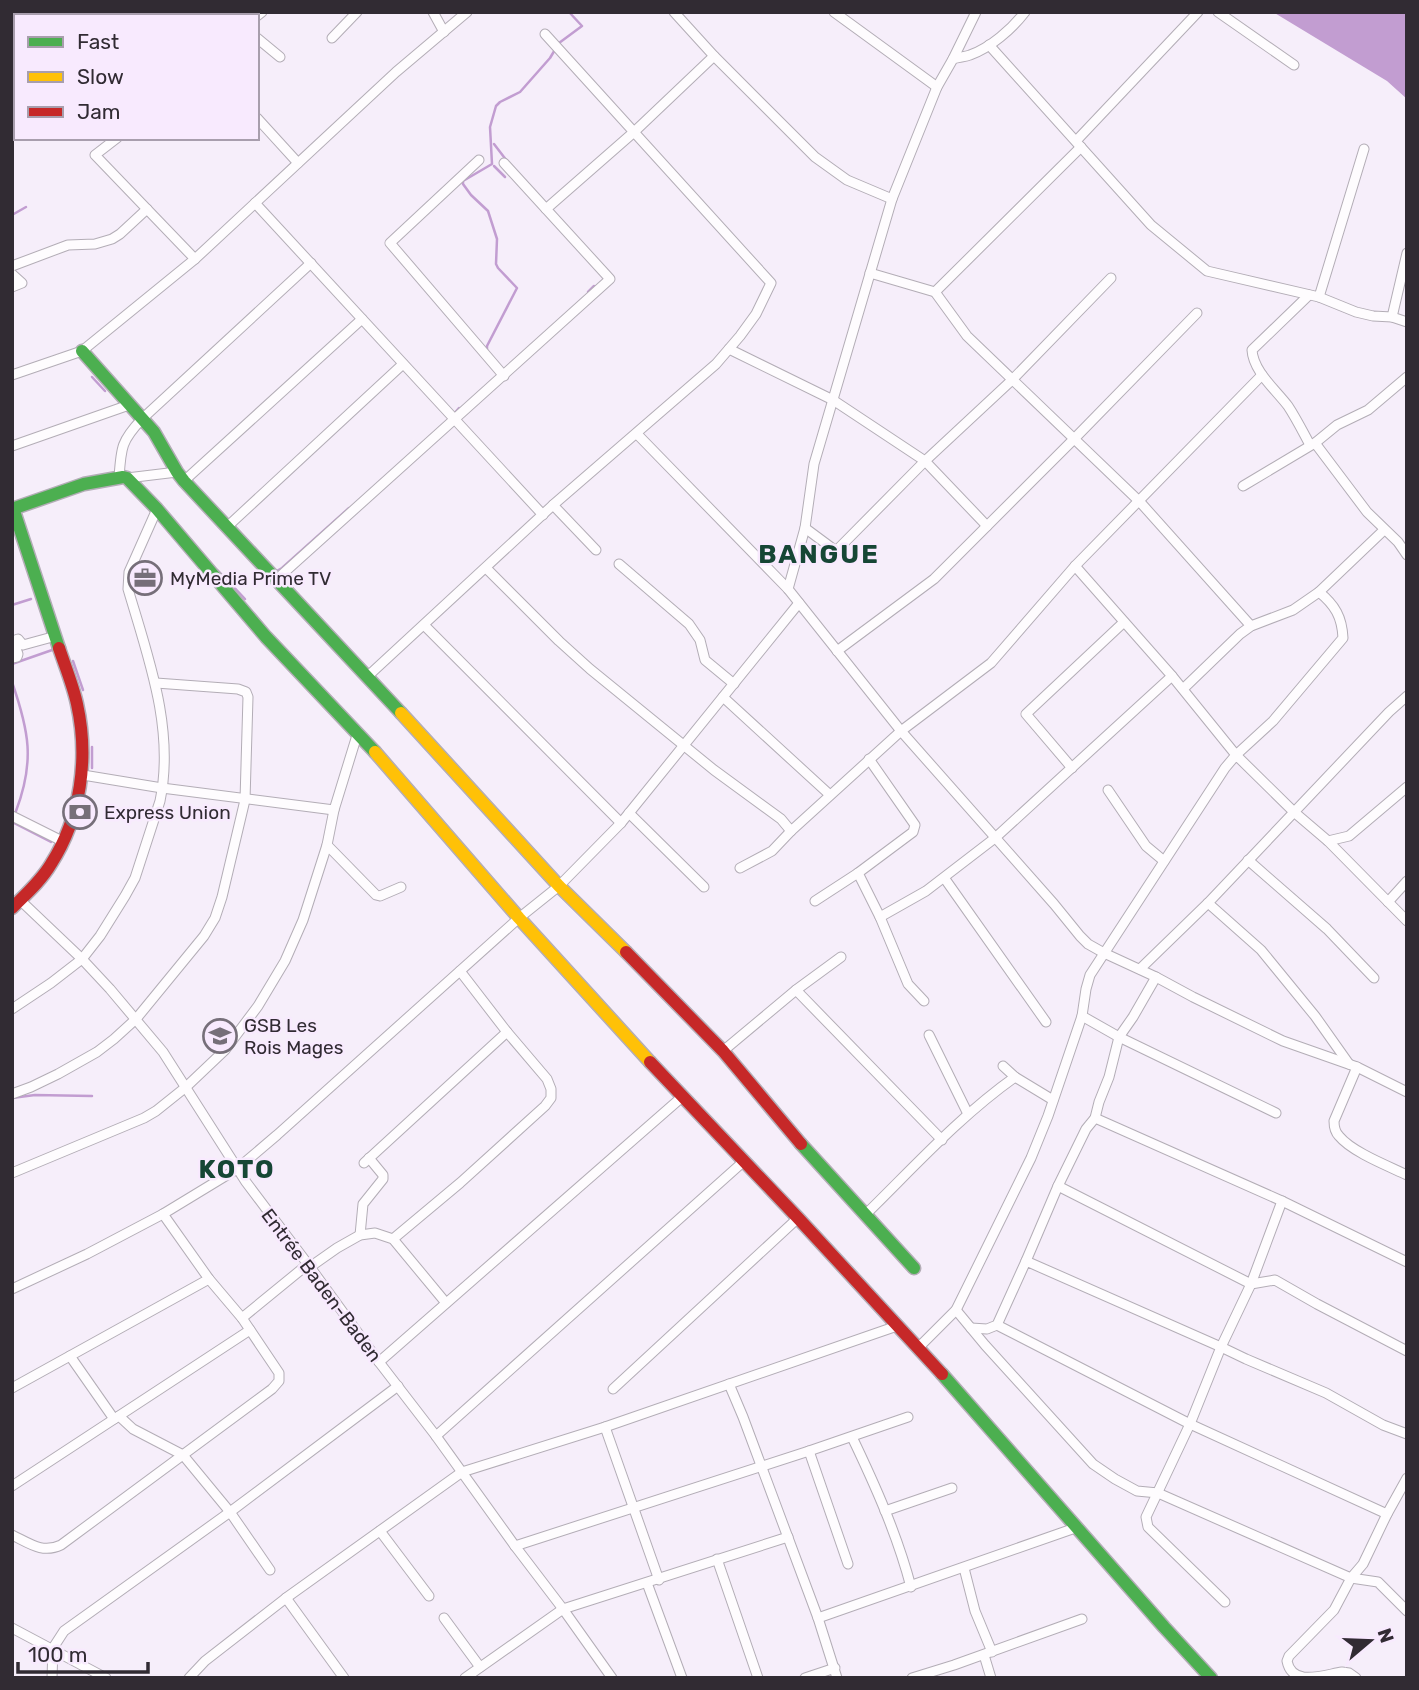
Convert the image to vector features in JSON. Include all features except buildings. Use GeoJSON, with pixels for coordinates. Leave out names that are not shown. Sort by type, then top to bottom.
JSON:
{"type":"FeatureCollection","features":[{"type":"Feature","properties":{"kind":"main road"},"geometry":{"type":"LineString","coordinates":[[82,351],[154,432],[180,477],[368,676],[559,887],[626,951],[723,1051],[782,1124],[914,1268]]}},
{"type":"Feature","properties":{"kind":"main road"},"geometry":{"type":"LineString","coordinates":[[17,905],[45,872],[64,842],[73,818],[83,775],[83,754],[81,718],[77,702],[13,509],[83,484],[123,478],[157,509],[266,637],[358,732],[519,918],[682,1097],[799,1218],[948,1380],[1211,1678]]}},
{"type":"Feature","properties":{"kind":"street"},"geometry":{"type":"LineString","coordinates":[[332,38],[357,12]]}},
{"type":"Feature","properties":{"kind":"street"},"geometry":{"type":"LineString","coordinates":[[433,12],[444,32]]}},
{"type":"Feature","properties":{"kind":"street"},"geometry":{"type":"LineString","coordinates":[[12,375],[82,351],[195,259],[396,72],[467,12]]}},
{"type":"Feature","properties":{"kind":"street"},"geometry":{"type":"LineString","coordinates":[[674,12],[815,157],[847,180],[892,199]]}},
{"type":"Feature","properties":{"kind":"street"},"geometry":{"type":"LineString","coordinates":[[834,12],[937,87]]}},
{"type":"Feature","properties":{"kind":"street"},"geometry":{"type":"LineString","coordinates":[[788,589],[805,528],[814,464],[892,199],[937,87],[976,12]]}},
{"type":"Feature","properties":{"kind":"street"},"geometry":{"type":"LineString","coordinates":[[953,59],[971,55],[989,45],[1025,12]]}},
{"type":"Feature","properties":{"kind":"street"},"geometry":{"type":"LineString","coordinates":[[935,292],[1079,144],[1198,12]]}},
{"type":"Feature","properties":{"kind":"street"},"geometry":{"type":"LineString","coordinates":[[1218,12],[1294,65]]}},
{"type":"Feature","properties":{"kind":"street"},"geometry":{"type":"LineString","coordinates":[[368,676],[554,505],[704,376],[756,314],[771,283],[545,34]]}},
{"type":"Feature","properties":{"kind":"street"},"geometry":{"type":"LineString","coordinates":[[259,40],[280,57]]}},
{"type":"Feature","properties":{"kind":"street"},"geometry":{"type":"LineString","coordinates":[[989,45],[1151,225],[1207,271],[1314,296],[1356,312],[1407,322]]}},
{"type":"Feature","properties":{"kind":"street"},"geometry":{"type":"LineString","coordinates":[[546,209],[634,132],[714,56]]}},
{"type":"Feature","properties":{"kind":"street"},"geometry":{"type":"LineString","coordinates":[[259,120],[298,163]]}},
{"type":"Feature","properties":{"kind":"street"},"geometry":{"type":"LineString","coordinates":[[114,140],[95,155],[195,259]]}},
{"type":"Feature","properties":{"kind":"street"},"geometry":{"type":"LineString","coordinates":[[1364,149],[1314,296],[1252,350],[1262,375],[1289,408],[1312,444],[1367,512],[1398,542],[1407,555]]}},
{"type":"Feature","properties":{"kind":"street"},"geometry":{"type":"LineString","coordinates":[[479,160],[390,243],[503,376]]}},
{"type":"Feature","properties":{"kind":"street"},"geometry":{"type":"LineString","coordinates":[[277,579],[610,279],[504,163]]}},
{"type":"Feature","properties":{"kind":"street"},"geometry":{"type":"LineString","coordinates":[[255,203],[543,515]]}},
{"type":"Feature","properties":{"kind":"street"},"geometry":{"type":"LineString","coordinates":[[12,265],[68,245],[95,244],[112,239],[147,209]]}},
{"type":"Feature","properties":{"kind":"street"},"geometry":{"type":"LineString","coordinates":[[1392,317],[1407,253]]}},
{"type":"Feature","properties":{"kind":"street"},"geometry":{"type":"LineString","coordinates":[[311,263],[127,434],[121,449],[123,478],[180,477],[362,319]]}},
{"type":"Feature","properties":{"kind":"street"},"geometry":{"type":"LineString","coordinates":[[870,273],[935,292],[967,336],[1140,502],[1251,626]]}},
{"type":"Feature","properties":{"kind":"street"},"geometry":{"type":"LineString","coordinates":[[12,274],[22,283],[12,287]]}},
{"type":"Feature","properties":{"kind":"street"},"geometry":{"type":"LineString","coordinates":[[805,528],[836,551],[925,461],[1012,380],[1111,278]]}},
{"type":"Feature","properties":{"kind":"street"},"geometry":{"type":"LineString","coordinates":[[837,651],[934,579],[1197,313]]}},
{"type":"Feature","properties":{"kind":"street"},"geometry":{"type":"LineString","coordinates":[[729,349],[833,400],[925,461],[987,526]]}},
{"type":"Feature","properties":{"kind":"street"},"geometry":{"type":"LineString","coordinates":[[228,526],[403,364]]}},
{"type":"Feature","properties":{"kind":"street"},"geometry":{"type":"LineString","coordinates":[[740,868],[776,848],[791,831],[901,731],[991,663],[1076,566],[1262,375]]}},
{"type":"Feature","properties":{"kind":"street"},"geometry":{"type":"LineString","coordinates":[[1243,486],[1312,444],[1337,425],[1368,410],[1407,377]]}},
{"type":"Feature","properties":{"kind":"street"},"geometry":{"type":"LineString","coordinates":[[12,446],[129,405]]}},
{"type":"Feature","properties":{"kind":"street"},"geometry":{"type":"LineString","coordinates":[[637,434],[788,589],[901,731],[1088,944],[1283,1041],[1353,1066],[1407,1092]]}},
{"type":"Feature","properties":{"kind":"street"},"geometry":{"type":"LineString","coordinates":[[554,505],[596,550]]}},
{"type":"Feature","properties":{"kind":"street"},"geometry":{"type":"LineString","coordinates":[[12,1009],[82,959],[100,936],[135,878],[162,788],[164,748],[156,682],[128,589],[129,572],[157,509]]}},
{"type":"Feature","properties":{"kind":"street"},"geometry":{"type":"LineString","coordinates":[[1183,689],[1251,626],[1293,610],[1319,592],[1384,530]]}},
{"type":"Feature","properties":{"kind":"street"},"geometry":{"type":"LineString","coordinates":[[619,564],[689,624],[700,640],[705,660],[734,684]]}},
{"type":"Feature","properties":{"kind":"street"},"geometry":{"type":"LineString","coordinates":[[1076,566],[1183,689],[1236,755],[1328,841],[1407,921]]}},
{"type":"Feature","properties":{"kind":"street"},"geometry":{"type":"LineString","coordinates":[[486,568],[590,669],[714,770],[781,819],[791,831]]}},
{"type":"Feature","properties":{"kind":"street"},"geometry":{"type":"LineString","coordinates":[[918,1348],[956,1310],[1031,1158],[1082,1016],[1087,982],[1104,953],[1225,768],[1273,721],[1343,638],[1338,612],[1319,592]]}},
{"type":"Feature","properties":{"kind":"street"},"geometry":{"type":"LineString","coordinates":[[12,1289],[163,1214],[237,1169],[278,1135],[519,918],[559,887],[621,823],[799,603]]}},
{"type":"Feature","properties":{"kind":"street"},"geometry":{"type":"LineString","coordinates":[[1072,768],[1027,714],[1124,622]]}},
{"type":"Feature","properties":{"kind":"street"},"geometry":{"type":"LineString","coordinates":[[424,625],[621,823]]}},
{"type":"Feature","properties":{"kind":"street"},"geometry":{"type":"LineString","coordinates":[[12,658],[18,654],[13,641],[18,639],[23,645],[55,636]]}},
{"type":"Feature","properties":{"kind":"street"},"geometry":{"type":"LineString","coordinates":[[880,917],[945,879],[995,838],[1171,676]]}},
{"type":"Feature","properties":{"kind":"street"},"geometry":{"type":"LineString","coordinates":[[12,1094],[31,1087],[97,1052],[114,1039],[136,1019],[204,936],[215,918],[245,800],[248,697],[246,692],[238,689],[156,682]]}},
{"type":"Feature","properties":{"kind":"street"},"geometry":{"type":"LineString","coordinates":[[1140,969],[1208,903],[1407,696]]}},
{"type":"Feature","properties":{"kind":"street"},"geometry":{"type":"LineString","coordinates":[[723,697],[830,795]]}},
{"type":"Feature","properties":{"kind":"street"},"geometry":{"type":"LineString","coordinates":[[12,1173],[156,1111],[186,1087],[233,1039],[258,1006],[285,961],[303,920],[358,732]]}},
{"type":"Feature","properties":{"kind":"street"},"geometry":{"type":"LineString","coordinates":[[816,901],[858,873],[915,828],[869,760]]}},
{"type":"Feature","properties":{"kind":"street"},"geometry":{"type":"LineString","coordinates":[[83,775],[245,800],[334,810]]}},
{"type":"Feature","properties":{"kind":"street"},"geometry":{"type":"LineString","coordinates":[[1328,841],[1349,836],[1407,786]]}},
{"type":"Feature","properties":{"kind":"street"},"geometry":{"type":"LineString","coordinates":[[1108,790],[1146,846],[1164,861]]}},
{"type":"Feature","properties":{"kind":"street"},"geometry":{"type":"LineString","coordinates":[[629,813],[704,887]]}},
{"type":"Feature","properties":{"kind":"street"},"geometry":{"type":"LineString","coordinates":[[12,816],[64,842]]}},
{"type":"Feature","properties":{"kind":"street"},"geometry":{"type":"LineString","coordinates":[[327,845],[376,895],[380,896],[401,887]]}},
{"type":"Feature","properties":{"kind":"street"},"geometry":{"type":"LineString","coordinates":[[1248,860],[1327,929],[1374,978]]}},
{"type":"Feature","properties":{"kind":"street"},"geometry":{"type":"LineString","coordinates":[[858,873],[908,984],[924,1001]]}},
{"type":"Feature","properties":{"kind":"street"},"geometry":{"type":"LineString","coordinates":[[945,879],[1046,1022]]}},
{"type":"Feature","properties":{"kind":"street"},"geometry":{"type":"LineString","coordinates":[[1388,902],[1407,881]]}},
{"type":"Feature","properties":{"kind":"street"},"geometry":{"type":"LineString","coordinates":[[1208,903],[1261,950],[1353,1066]]}},
{"type":"Feature","properties":{"kind":"street","name":"Entrée Baden-Baden"},"geometry":{"type":"LineString","coordinates":[[17,905],[82,959],[163,1052],[237,1169],[564,1609],[612,1678]]}},
{"type":"Feature","properties":{"kind":"street"},"geometry":{"type":"LineString","coordinates":[[723,1051],[796,990],[841,957]]}},
{"type":"Feature","properties":{"kind":"street"},"geometry":{"type":"LineString","coordinates":[[393,1239],[460,1183],[551,1098],[547,1079],[460,971]]}},
{"type":"Feature","properties":{"kind":"street"},"geometry":{"type":"LineString","coordinates":[[971,1328],[987,1329],[997,1325],[1058,1186],[1086,1129],[1095,1118],[1119,1037],[1156,976]]}},
{"type":"Feature","properties":{"kind":"street"},"geometry":{"type":"LineString","coordinates":[[796,990],[942,1140]]}},
{"type":"Feature","properties":{"kind":"street"},"geometry":{"type":"LineString","coordinates":[[1082,1016],[1119,1037],[1276,1113]]}},
{"type":"Feature","properties":{"kind":"street"},"geometry":{"type":"LineString","coordinates":[[360,1235],[363,1204],[383,1179],[383,1175],[367,1160],[507,1032]]}},
{"type":"Feature","properties":{"kind":"street"},"geometry":{"type":"LineString","coordinates":[[929,1035],[968,1114]]}},
{"type":"Feature","properties":{"kind":"street"},"geometry":{"type":"LineString","coordinates":[[1003,1066],[1015,1077],[1053,1100]]}},
{"type":"Feature","properties":{"kind":"street"},"geometry":{"type":"LineString","coordinates":[[1353,1066],[1334,1121],[1338,1136],[1359,1151],[1407,1175]]}},
{"type":"Feature","properties":{"kind":"street"},"geometry":{"type":"LineString","coordinates":[[866,1214],[968,1114],[1015,1077]]}},
{"type":"Feature","properties":{"kind":"street"},"geometry":{"type":"LineString","coordinates":[[379,1362],[682,1097]]}},
{"type":"Feature","properties":{"kind":"street"},"geometry":{"type":"LineString","coordinates":[[1095,1118],[1282,1201],[1407,1262]]}},
{"type":"Feature","properties":{"kind":"street"},"geometry":{"type":"LineString","coordinates":[[436,1436],[743,1162]]}},
{"type":"Feature","properties":{"kind":"street"},"geometry":{"type":"LineString","coordinates":[[1058,1186],[1251,1284],[1275,1280],[1407,1351]]}},
{"type":"Feature","properties":{"kind":"street"},"geometry":{"type":"LineString","coordinates":[[1225,1602],[1148,1527],[1146,1517],[1251,1284],[1282,1201]]}},
{"type":"Feature","properties":{"kind":"street"},"geometry":{"type":"LineString","coordinates":[[12,1535],[42,1549],[53,1549],[61,1545],[272,1389],[279,1381],[279,1373],[242,1318],[209,1279],[163,1214]]}},
{"type":"Feature","properties":{"kind":"street"},"geometry":{"type":"LineString","coordinates":[[613,1389],[799,1218]]}},
{"type":"Feature","properties":{"kind":"street"},"geometry":{"type":"LineString","coordinates":[[242,1318],[309,1265],[367,1233],[393,1239],[446,1303]]}},
{"type":"Feature","properties":{"kind":"street"},"geometry":{"type":"LineString","coordinates":[[1026,1261],[1326,1393],[1383,1425],[1407,1434]]}},
{"type":"Feature","properties":{"kind":"street"},"geometry":{"type":"LineString","coordinates":[[12,1388],[209,1279]]}},
{"type":"Feature","properties":{"kind":"street"},"geometry":{"type":"LineString","coordinates":[[956,1310],[1093,1464],[1115,1479],[1137,1492],[1158,1493],[1351,1578],[1378,1582],[1407,1611]]}},
{"type":"Feature","properties":{"kind":"street"},"geometry":{"type":"LineString","coordinates":[[997,1325],[1190,1424],[1387,1514]]}},
{"type":"Feature","properties":{"kind":"street"},"geometry":{"type":"LineString","coordinates":[[189,1678],[205,1661],[286,1598],[462,1472],[606,1427],[897,1326]]}},
{"type":"Feature","properties":{"kind":"street"},"geometry":{"type":"LineString","coordinates":[[12,1486],[250,1330]]}},
{"type":"Feature","properties":{"kind":"street"},"geometry":{"type":"LineString","coordinates":[[70,1356],[116,1418],[183,1455],[230,1512],[270,1570]]}},
{"type":"Feature","properties":{"kind":"street"},"geometry":{"type":"LineString","coordinates":[[729,1384],[818,1618],[836,1673],[805,1678]]}},
{"type":"Feature","properties":{"kind":"street"},"geometry":{"type":"LineString","coordinates":[[52,1678],[53,1648],[64,1632],[398,1386]]}},
{"type":"Feature","properties":{"kind":"street"},"geometry":{"type":"LineString","coordinates":[[515,1546],[908,1417]]}},
{"type":"Feature","properties":{"kind":"street"},"geometry":{"type":"LineString","coordinates":[[606,1427],[659,1580]]}},
{"type":"Feature","properties":{"kind":"street"},"geometry":{"type":"LineString","coordinates":[[852,1437],[885,1511],[911,1587]]}},
{"type":"Feature","properties":{"kind":"street"},"geometry":{"type":"LineString","coordinates":[[809,1451],[848,1564]]}},
{"type":"Feature","properties":{"kind":"street"},"geometry":{"type":"LineString","coordinates":[[1356,1678],[1342,1672],[1299,1677],[1291,1672],[1287,1661],[1334,1610],[1351,1578],[1363,1564],[1407,1478]]}},
{"type":"Feature","properties":{"kind":"street"},"geometry":{"type":"LineString","coordinates":[[885,1511],[952,1488]]}},
{"type":"Feature","properties":{"kind":"street"},"geometry":{"type":"LineString","coordinates":[[818,1618],[1078,1527]]}},
{"type":"Feature","properties":{"kind":"street"},"geometry":{"type":"LineString","coordinates":[[380,1531],[429,1596]]}},
{"type":"Feature","properties":{"kind":"street"},"geometry":{"type":"LineString","coordinates":[[464,1678],[564,1609],[788,1537]]}},
{"type":"Feature","properties":{"kind":"street"},"geometry":{"type":"LineString","coordinates":[[717,1559],[758,1678]]}},
{"type":"Feature","properties":{"kind":"street"},"geometry":{"type":"LineString","coordinates":[[964,1568],[988,1653],[991,1678]]}},
{"type":"Feature","properties":{"kind":"street"},"geometry":{"type":"LineString","coordinates":[[647,1583],[682,1678]]}},
{"type":"Feature","properties":{"kind":"street"},"geometry":{"type":"LineString","coordinates":[[286,1598],[344,1678]]}},
{"type":"Feature","properties":{"kind":"street"},"geometry":{"type":"LineString","coordinates":[[444,1618],[480,1667]]}},
{"type":"Feature","properties":{"kind":"street"},"geometry":{"type":"LineString","coordinates":[[912,1678],[1082,1619]]}},
{"type":"Feature","properties":{"kind":"street"},"geometry":{"type":"LineString","coordinates":[[12,1628],[106,1678]]}},
{"type":"Feature","properties":{"kind":"shaded area"},"geometry":{"type":"Polygon","coordinates":[[[1273,12],[1407,12],[1407,99],[1387,81],[1273,12]]]}},
{"type":"Feature","properties":{"kind":"waterway"},"geometry":{"type":"LineString","coordinates":[[487,350],[517,288],[496,264],[497,239],[488,211],[471,195],[463,181],[492,164],[490,127],[496,106],[520,92],[550,58],[559,43],[582,26],[569,12]]}},
{"type":"Feature","properties":{"kind":"waterway"},"geometry":{"type":"LineString","coordinates":[[494,144],[507,161]]}},
{"type":"Feature","properties":{"kind":"waterway"},"geometry":{"type":"LineString","coordinates":[[494,166],[505,177]]}},
{"type":"Feature","properties":{"kind":"waterway"},"geometry":{"type":"LineString","coordinates":[[12,215],[26,207]]}},
{"type":"Feature","properties":{"kind":"waterway"},"geometry":{"type":"LineString","coordinates":[[588,292],[594,286]]}},
{"type":"Feature","properties":{"kind":"waterway"},"geometry":{"type":"LineString","coordinates":[[92,377],[105,391]]}},
{"type":"Feature","properties":{"kind":"waterway"},"geometry":{"type":"LineString","coordinates":[[453,415],[459,408]]}},
{"type":"Feature","properties":{"kind":"waterway"},"geometry":{"type":"LineString","coordinates":[[275,572],[349,508]]}},
{"type":"Feature","properties":{"kind":"waterway"},"geometry":{"type":"LineString","coordinates":[[217,570],[230,583]]}},
{"type":"Feature","properties":{"kind":"waterway"},"geometry":{"type":"LineString","coordinates":[[231,584],[245,599]]}},
{"type":"Feature","properties":{"kind":"waterway"},"geometry":{"type":"LineString","coordinates":[[12,605],[31,599]]}},
{"type":"Feature","properties":{"kind":"waterway"},"geometry":{"type":"LineString","coordinates":[[12,664],[55,649]]}},
{"type":"Feature","properties":{"kind":"waterway"},"geometry":{"type":"LineString","coordinates":[[73,661],[83,690]]}},
{"type":"Feature","properties":{"kind":"waterway"},"geometry":{"type":"LineString","coordinates":[[12,682],[28,746],[26,777],[16,811]]}},
{"type":"Feature","properties":{"kind":"waterway"},"geometry":{"type":"LineString","coordinates":[[92,747],[92,768]]}},
{"type":"Feature","properties":{"kind":"waterway"},"geometry":{"type":"LineString","coordinates":[[12,822],[51,842]]}},
{"type":"Feature","properties":{"kind":"waterway"},"geometry":{"type":"LineString","coordinates":[[12,1098],[35,1095],[92,1096]]}},
{"type":"Feature","properties":{"kind":"traffic: fast"},"geometry":{"type":"LineString","coordinates":[[82,351],[154,432],[184,481],[401,713]]}},
{"type":"Feature","properties":{"kind":"traffic: fast"},"geometry":{"type":"LineString","coordinates":[[12,509],[84,484],[127,478],[157,509],[266,637],[375,752]]}},
{"type":"Feature","properties":{"kind":"traffic: fast"},"geometry":{"type":"LineString","coordinates":[[13,508],[59,648]]}},
{"type":"Feature","properties":{"kind":"traffic: fast"},"geometry":{"type":"LineString","coordinates":[[801,1144],[914,1268]]}},
{"type":"Feature","properties":{"kind":"traffic: fast"},"geometry":{"type":"LineString","coordinates":[[942,1374],[1211,1678]]}},
{"type":"Feature","properties":{"kind":"traffic: slow"},"geometry":{"type":"LineString","coordinates":[[401,713],[559,886],[626,952]]}},
{"type":"Feature","properties":{"kind":"traffic: slow"},"geometry":{"type":"LineString","coordinates":[[375,752],[519,918],[650,1062]]}},
{"type":"Feature","properties":{"kind":"traffic: jam"},"geometry":{"type":"LineString","coordinates":[[12,908],[51,864],[69,827],[80,787],[81,724],[59,648]]}},
{"type":"Feature","properties":{"kind":"traffic: jam"},"geometry":{"type":"LineString","coordinates":[[626,952],[723,1051],[801,1144]]}},
{"type":"Feature","properties":{"kind":"traffic: jam"},"geometry":{"type":"LineString","coordinates":[[650,1062],[942,1374]]}},
{"type":"Feature","properties":{"kind":"place","name":"MyMedia Prime TV"},"geometry":{"type":"Point","coordinates":[145,578]}},
{"type":"Feature","properties":{"kind":"place","name":"Express Union"},"geometry":{"type":"Point","coordinates":[80,812]}},
{"type":"Feature","properties":{"kind":"place","name":"GSB Les Rois Mages"},"geometry":{"type":"Point","coordinates":[220,1036]}},
{"type":"Feature","properties":{"kind":"district","name":"BANGUE"},"geometry":{"type":"Point","coordinates":[819,554]}},
{"type":"Feature","properties":{"kind":"district","name":"KOTO"},"geometry":{"type":"Point","coordinates":[237,1169]}}]}
